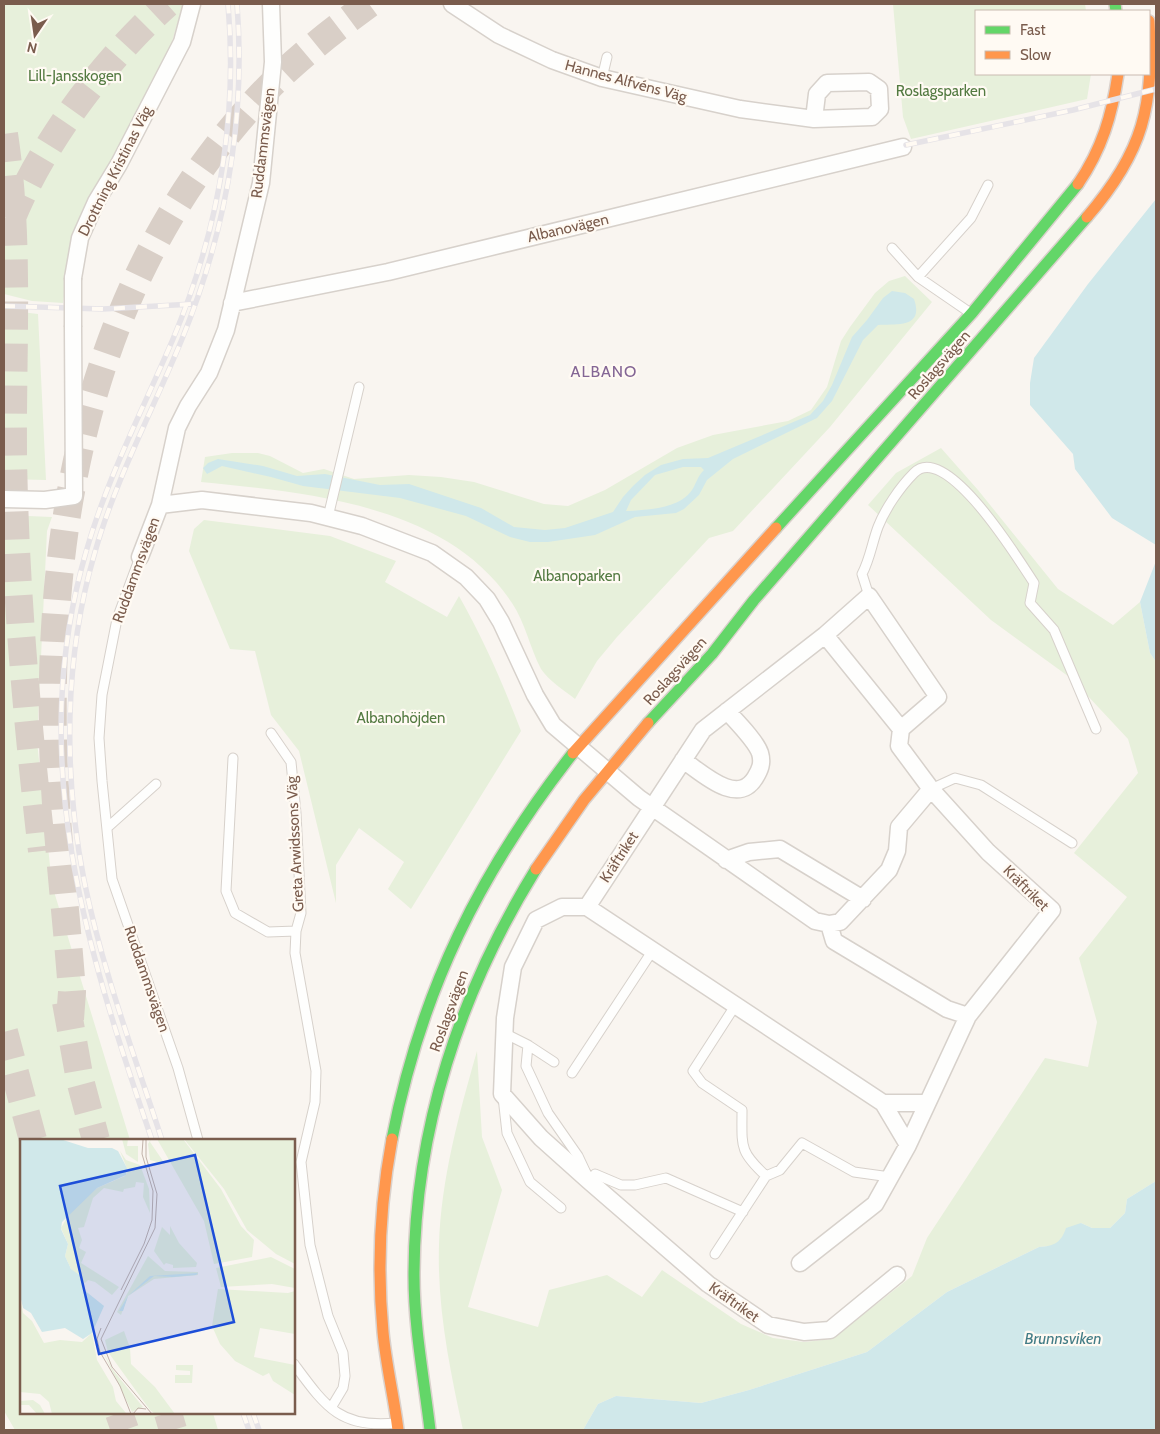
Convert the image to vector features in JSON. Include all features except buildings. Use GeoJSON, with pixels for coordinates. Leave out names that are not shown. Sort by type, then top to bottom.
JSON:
{"type":"FeatureCollection","features":[{"type":"Feature","properties":{"kind":"main road","name":"Roslagsvägen"},"geometry":{"type":"LineString","coordinates":[[398,1426],[383,1334],[380,1260],[384,1190],[393,1130],[409,1059],[428,998],[463,918],[510,838],[550,779],[972,313],[1071,194],[1089,168],[1113,111],[1118,75]]}},
{"type":"Feature","properties":{"kind":"main road","name":"Roslagsvägen"},"geometry":{"type":"LineString","coordinates":[[430,1430],[418,1336],[414,1277],[416,1221],[423,1166],[433,1112],[450,1050],[471,989],[509,912],[541,860],[607,771],[734,630],[754,600],[1097,205],[1150,123],[1150,75]]}},
{"type":"Feature","properties":{"kind":"street","name":"Drottning Kristinas Väg"},"geometry":{"type":"LineString","coordinates":[[4,499],[45,500],[74,496],[73,278],[80,238],[96,202],[119,164],[182,42],[192,4]]}},
{"type":"Feature","properties":{"kind":"street","name":"Ruddammsvägen"},"geometry":{"type":"LineString","coordinates":[[140,557],[160,505],[177,428],[188,406],[209,373],[226,330],[261,183],[273,62],[271,4]]}},
{"type":"Feature","properties":{"kind":"street","name":"Hannes Alfvéns Väg"},"geometry":{"type":"LineString","coordinates":[[452,4],[516,43],[552,60],[602,78],[740,109],[814,119],[845,113],[872,118],[880,109],[879,89],[869,82],[827,83],[817,94],[814,119]]}},
{"type":"Feature","properties":{"kind":"street","name":"Albanovägen"},"geometry":{"type":"LineString","coordinates":[[232,303],[388,272],[903,147]]}},
{"type":"Feature","properties":{"kind":"street"},"geometry":{"type":"LineString","coordinates":[[160,505],[202,500],[287,509],[328,517],[406,541],[432,553],[466,577],[487,599],[501,622],[550,722],[652,808],[815,921],[829,924],[840,922],[890,870],[897,851],[899,827],[931,789]]}},
{"type":"Feature","properties":{"kind":"street"},"geometry":{"type":"LineString","coordinates":[[825,635],[902,730],[938,697],[869,596]]}},
{"type":"Feature","properties":{"kind":"street","name":"Kräftriket"},"geometry":{"type":"LineString","coordinates":[[587,907],[703,730],[825,635],[869,596]]}},
{"type":"Feature","properties":{"kind":"street"},"geometry":{"type":"LineString","coordinates":[[683,760],[721,786],[733,790],[743,789],[754,781],[762,766],[760,752],[727,710]]}},
{"type":"Feature","properties":{"kind":"street","name":"Kräftriket"},"geometry":{"type":"LineString","coordinates":[[800,1263],[875,1204],[908,1145],[927,1103],[952,1062],[966,1029],[1052,910],[988,852],[931,789],[899,746],[902,730]]}},
{"type":"Feature","properties":{"kind":"street"},"geometry":{"type":"LineString","coordinates":[[726,860],[749,852],[780,849],[863,899]]}},
{"type":"Feature","properties":{"kind":"street"},"geometry":{"type":"LineString","coordinates":[[502,1094],[504,1033],[513,967],[536,920],[562,907],[587,907],[883,1103],[908,1145]]}},
{"type":"Feature","properties":{"kind":"street"},"geometry":{"type":"LineString","coordinates":[[829,924],[834,941],[947,1009],[966,1029]]}},
{"type":"Feature","properties":{"kind":"street","name":"Kräftriket"},"geometry":{"type":"LineString","coordinates":[[502,1094],[541,1138],[592,1177],[708,1284],[768,1325],[804,1332],[830,1330],[897,1275]]}},
{"type":"Feature","properties":{"kind":"street"},"geometry":{"type":"LineString","coordinates":[[883,1103],[927,1103]]}},
{"type":"Feature","properties":{"kind":"lane"},"geometry":{"type":"LineString","coordinates":[[602,78],[607,57]]}},
{"type":"Feature","properties":{"kind":"lane"},"geometry":{"type":"LineString","coordinates":[[918,277],[971,218],[988,186]]}},
{"type":"Feature","properties":{"kind":"lane","name":"Roslagsvägen"},"geometry":{"type":"LineString","coordinates":[[892,248],[918,277],[972,313]]}},
{"type":"Feature","properties":{"kind":"lane"},"geometry":{"type":"LineString","coordinates":[[328,517],[359,387]]}},
{"type":"Feature","properties":{"kind":"lane"},"geometry":{"type":"LineString","coordinates":[[869,596],[862,574],[870,558],[879,527],[891,505],[915,472],[928,468],[947,474],[975,501],[995,525],[1034,584],[1030,603],[1054,630],[1096,730]]}},
{"type":"Feature","properties":{"kind":"lane","name":"Ruddammsvägen"},"geometry":{"type":"LineString","coordinates":[[140,557],[117,619],[102,695],[99,738],[112,879],[178,1068],[198,1139]]}},
{"type":"Feature","properties":{"kind":"lane","name":"Greta Arwidssons Väg"},"geometry":{"type":"LineString","coordinates":[[270,733],[291,762],[296,813],[301,912],[296,931],[295,953],[316,1071],[315,1102],[301,1162],[310,1245],[328,1316],[343,1353],[343,1388],[330,1408]]}},
{"type":"Feature","properties":{"kind":"lane"},"geometry":{"type":"LineString","coordinates":[[233,758],[226,891],[235,913],[268,932],[296,931]]}},
{"type":"Feature","properties":{"kind":"lane"},"geometry":{"type":"LineString","coordinates":[[931,789],[955,778],[980,784],[1072,843]]}},
{"type":"Feature","properties":{"kind":"lane"},"geometry":{"type":"LineString","coordinates":[[108,826],[156,784]]}},
{"type":"Feature","properties":{"kind":"lane"},"geometry":{"type":"LineString","coordinates":[[572,1073],[653,950]]}},
{"type":"Feature","properties":{"kind":"lane"},"geometry":{"type":"LineString","coordinates":[[735,1006],[694,1071],[702,1083],[742,1110],[742,1141],[747,1158],[766,1176]]}},
{"type":"Feature","properties":{"kind":"lane"},"geometry":{"type":"LineString","coordinates":[[504,1033],[528,1045],[554,1062]]}},
{"type":"Feature","properties":{"kind":"lane","name":"Kräftriket"},"geometry":{"type":"LineString","coordinates":[[528,1045],[526,1066],[548,1112],[592,1177],[622,1185],[635,1185],[666,1178],[743,1212]]}},
{"type":"Feature","properties":{"kind":"lane"},"geometry":{"type":"LineString","coordinates":[[502,1094],[507,1133],[530,1182],[561,1208]]}},
{"type":"Feature","properties":{"kind":"lane"},"geometry":{"type":"LineString","coordinates":[[715,1254],[766,1176],[780,1170],[802,1142],[854,1172],[890,1177]]}},
{"type":"Feature","properties":{"kind":"lane"},"geometry":{"type":"LineString","coordinates":[[295,1365],[330,1408],[344,1418],[362,1424],[398,1426]]}},
{"type":"Feature","properties":{"kind":"green space","name":"Lill-Jansskogen"},"geometry":{"type":"Polygon","coordinates":[[[4,4],[183,4],[171,45],[72,240],[63,303],[32,301],[4,294],[4,4]]]}},
{"type":"Feature","properties":{"kind":"green space","name":"Roslagsparken"},"geometry":{"type":"Polygon","coordinates":[[[893,4],[1085,4],[1086,10],[975,10],[975,75],[1091,75],[1087,99],[911,139],[903,117],[893,4]]]}},
{"type":"Feature","properties":{"kind":"green space","name":"Albanoparken"},"geometry":{"type":"Polygon","coordinates":[[[905,276],[932,302],[830,427],[733,531],[709,538],[617,637],[597,661],[575,699],[552,681],[541,669],[517,610],[512,603],[484,570],[451,544],[413,524],[372,509],[286,492],[201,482],[205,457],[232,453],[258,453],[270,456],[303,473],[324,469],[354,479],[409,475],[441,477],[474,482],[544,504],[568,506],[605,490],[677,448],[713,435],[788,421],[811,410],[827,387],[841,341],[850,327],[875,293],[889,281],[905,276]]]}},
{"type":"Feature","properties":{"kind":"green space"},"geometry":{"type":"Polygon","coordinates":[[[4,310],[38,314],[46,480],[4,479],[4,310]]]}},
{"type":"Feature","properties":{"kind":"green space"},"geometry":{"type":"Polygon","coordinates":[[[941,448],[978,490],[1058,589],[1113,625],[1140,602],[1150,653],[1156,662],[1156,1181],[1127,1199],[1125,1213],[1110,1228],[1092,1228],[1081,1223],[1053,1246],[1039,1247],[947,1292],[867,1352],[749,1390],[701,1403],[616,1396],[598,1404],[583,1430],[463,1430],[449,1362],[442,1315],[439,1245],[440,1220],[447,1171],[477,1051],[482,1137],[502,1190],[468,1307],[538,1327],[549,1290],[607,1275],[642,1297],[662,1270],[741,1324],[773,1338],[804,1342],[832,1339],[912,1276],[927,1238],[1045,1058],[1088,1067],[1097,1022],[1079,958],[1127,897],[1074,853],[1138,773],[1128,739],[1072,679],[991,620],[868,505],[896,473],[941,448]]]}},
{"type":"Feature","properties":{"kind":"green space"},"geometry":{"type":"Polygon","coordinates":[[[4,515],[52,517],[47,531],[37,741],[52,885],[130,1139],[20,1139],[20,1414],[213,1414],[218,1430],[15,1430],[4,1411],[4,515]]]}},
{"type":"Feature","properties":{"kind":"green space","name":"Albanohöjden"},"geometry":{"type":"Polygon","coordinates":[[[204,520],[330,536],[396,561],[385,582],[447,617],[459,596],[477,629],[493,662],[521,731],[411,909],[388,889],[404,862],[359,828],[336,865],[336,903],[299,751],[271,715],[255,651],[230,649],[189,551],[194,529],[204,520]]]}},
{"type":"Feature","properties":{"kind":"water"},"geometry":{"type":"Polygon","coordinates":[[[1156,199],[1156,545],[1112,518],[1075,469],[1073,454],[1030,405],[1030,383],[1034,358],[1088,284],[1156,199]]]}},
{"type":"Feature","properties":{"kind":"water"},"geometry":{"type":"Polygon","coordinates":[[[892,291],[905,293],[914,299],[915,315],[912,320],[901,324],[878,325],[863,340],[832,401],[817,418],[733,459],[707,480],[699,495],[684,509],[676,513],[635,517],[595,535],[548,542],[530,542],[510,537],[466,516],[400,498],[303,486],[222,466],[207,474],[203,468],[208,463],[218,459],[263,466],[297,476],[325,474],[380,485],[409,484],[481,508],[514,527],[545,530],[565,528],[613,512],[633,486],[645,475],[661,465],[683,459],[708,458],[810,415],[823,401],[832,385],[852,337],[883,298],[892,291]],[[683,467],[655,475],[631,500],[626,511],[662,507],[679,501],[692,490],[698,477],[704,470],[701,467],[683,467]]]}},
{"type":"Feature","properties":{"kind":"water"},"geometry":{"type":"Polygon","coordinates":[[[1156,561],[1156,662],[1150,653],[1140,602],[1156,561]]]}},
{"type":"Feature","properties":{"kind":"water","name":"Brunnsviken"},"geometry":{"type":"Polygon","coordinates":[[[1156,1181],[1156,1430],[583,1430],[598,1404],[616,1396],[701,1403],[749,1390],[867,1352],[947,1292],[1039,1247],[1056,1243],[1062,1237],[1066,1228],[1081,1223],[1092,1228],[1110,1228],[1125,1213],[1127,1199],[1156,1181]]]}},
{"type":"Feature","properties":{"kind":"tunnel"},"geometry":{"type":"LineString","coordinates":[[11,220],[40,162],[77,104],[121,50],[167,4]]}},
{"type":"Feature","properties":{"kind":"tunnel"},"geometry":{"type":"LineString","coordinates":[[70,1019],[72,992],[54,772],[54,651],[61,562],[74,474],[95,388],[125,306],[164,227],[212,153],[283,73],[319,42],[369,4]]}},
{"type":"Feature","properties":{"kind":"tunnel"},"geometry":{"type":"LineString","coordinates":[[4,134],[9,174],[14,254],[13,455],[16,555],[31,753],[42,851]]}},
{"type":"Feature","properties":{"kind":"tunnel"},"geometry":{"type":"LineString","coordinates":[[66,1002],[80,1080],[96,1139]]}},
{"type":"Feature","properties":{"kind":"tunnel"},"geometry":{"type":"LineString","coordinates":[[4,1032],[33,1139]]}},
{"type":"Feature","properties":{"kind":"tunnel"},"geometry":{"type":"LineString","coordinates":[[119,1414],[125,1430]]}},
{"type":"Feature","properties":{"kind":"tunnel"},"geometry":{"type":"LineString","coordinates":[[168,1414],[173,1430]]}},
{"type":"Feature","properties":{"kind":"railway"},"geometry":{"type":"LineString","coordinates":[[152,1139],[105,995],[86,923],[71,851],[63,778],[62,704],[69,629],[86,552],[104,497],[189,299],[213,216],[227,132],[230,90],[228,4]]}},
{"type":"Feature","properties":{"kind":"railway"},"geometry":{"type":"LineString","coordinates":[[162,1139],[109,979],[84,880],[72,798],[70,757],[72,674],[77,632],[95,552],[113,497],[182,339],[197,298],[221,216],[235,132],[239,47],[237,4]]}},
{"type":"Feature","properties":{"kind":"railway"},"geometry":{"type":"LineString","coordinates":[[906,145],[1073,110],[1156,89]]}},
{"type":"Feature","properties":{"kind":"railway"},"geometry":{"type":"LineString","coordinates":[[4,306],[103,309],[193,304]]}},
{"type":"Feature","properties":{"kind":"railway"},"geometry":{"type":"LineString","coordinates":[[243,1414],[249,1430]]}},
{"type":"Feature","properties":{"kind":"railway"},"geometry":{"type":"LineString","coordinates":[[253,1414],[259,1430]]}},
{"type":"Feature","properties":{"kind":"traffic: fast"},"geometry":{"type":"LineString","coordinates":[[1115,4],[1116,10]]}},
{"type":"Feature","properties":{"kind":"traffic: fast"},"geometry":{"type":"LineString","coordinates":[[776,528],[972,313],[1078,184]]}},
{"type":"Feature","properties":{"kind":"traffic: fast"},"geometry":{"type":"LineString","coordinates":[[648,723],[712,654],[754,600],[1087,217]]}},
{"type":"Feature","properties":{"kind":"traffic: fast"},"geometry":{"type":"LineString","coordinates":[[392,1139],[404,1085],[419,1033],[437,983],[458,935],[510,843],[573,753]]}},
{"type":"Feature","properties":{"kind":"traffic: fast"},"geometry":{"type":"LineString","coordinates":[[430,1430],[417,1334],[414,1295],[416,1222],[422,1168],[433,1115],[464,1013],[485,964],[509,916],[536,869]]}},
{"type":"Feature","properties":{"kind":"traffic: slow"},"geometry":{"type":"LineString","coordinates":[[1078,184],[1100,145],[1113,104],[1118,75]]}},
{"type":"Feature","properties":{"kind":"traffic: slow"},"geometry":{"type":"LineString","coordinates":[[1087,217],[1106,193],[1133,148],[1147,103],[1149,75]]}},
{"type":"Feature","properties":{"kind":"traffic: slow"},"geometry":{"type":"LineString","coordinates":[[573,753],[776,528]]}},
{"type":"Feature","properties":{"kind":"traffic: slow"},"geometry":{"type":"LineString","coordinates":[[536,869],[584,800],[648,723]]}},
{"type":"Feature","properties":{"kind":"traffic: slow"},"geometry":{"type":"LineString","coordinates":[[392,1139],[382,1211],[380,1284],[384,1344],[398,1430]]}},
{"type":"Feature","properties":{"kind":"district","name":"ALBANO"},"geometry":{"type":"Point","coordinates":[604,371]}}]}
